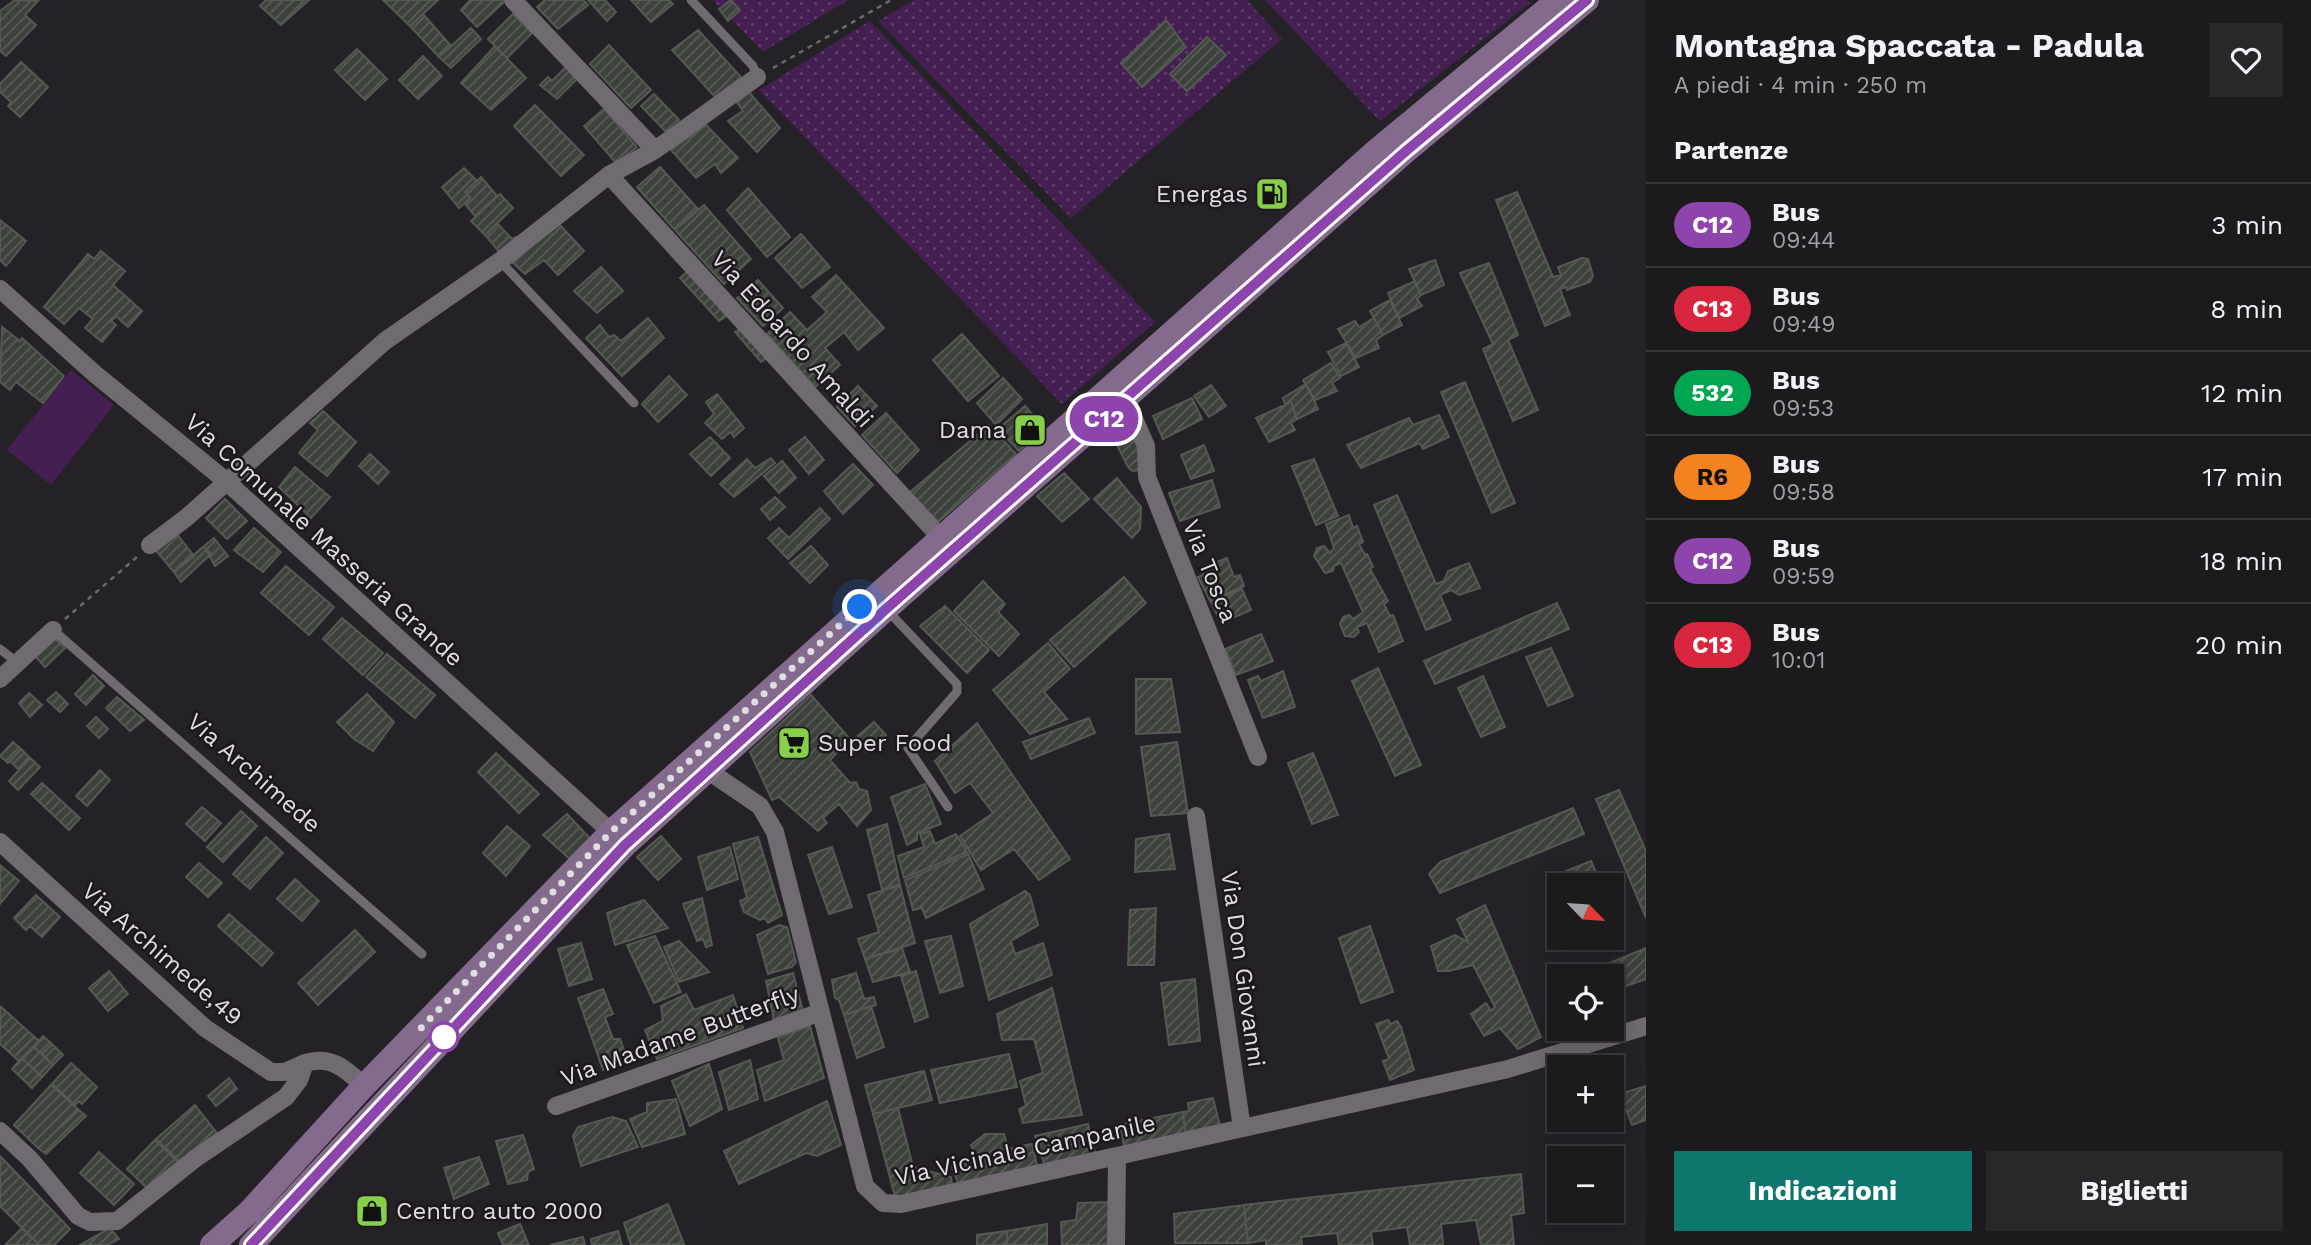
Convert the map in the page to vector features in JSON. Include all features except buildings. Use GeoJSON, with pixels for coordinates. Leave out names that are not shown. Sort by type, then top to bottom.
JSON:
{"type":"FeatureCollection","features":[{"type":"Feature","properties":{"kind":"main road"},"geometry":{"type":"LineString","coordinates":[[212,1245],[249,1212],[364,1086],[611,832],[1376,151],[1558,0]]}},
{"type":"Feature","properties":{"kind":"main road"},"geometry":{"type":"LineString","coordinates":[[251,1245],[625,845],[886,609],[1126,401],[1406,151],[1587,0]]}},
{"type":"Feature","properties":{"kind":"street"},"geometry":{"type":"LineString","coordinates":[[513,0],[655,150]]}},
{"type":"Feature","properties":{"kind":"street"},"geometry":{"type":"LineString","coordinates":[[150,545],[363,358],[500,261],[609,175],[655,150],[757,77]]}},
{"type":"Feature","properties":{"kind":"street","name":"Via Edoardo Amaldi"},"geometry":{"type":"LineString","coordinates":[[609,175],[940,537]]}},
{"type":"Feature","properties":{"kind":"street","name":"Via Comunale Masseria Grande"},"geometry":{"type":"LineString","coordinates":[[0,289],[95,374],[226,481],[611,832]]}},
{"type":"Feature","properties":{"kind":"street","name":"Via Tosca"},"geometry":{"type":"LineString","coordinates":[[1126,401],[1146,446],[1147,477],[1258,757]]}},
{"type":"Feature","properties":{"kind":"street"},"geometry":{"type":"LineString","coordinates":[[0,679],[53,630]]}},
{"type":"Feature","properties":{"kind":"street","name":"Via Vicinale Campanile"},"geometry":{"type":"LineString","coordinates":[[707,770],[760,806],[769,818],[865,1186],[883,1203],[901,1204],[1508,1069],[1646,1026]]}},
{"type":"Feature","properties":{"kind":"street","name":"Via Don Giovanni"},"geometry":{"type":"LineString","coordinates":[[1196,816],[1242,1128]]}},
{"type":"Feature","properties":{"kind":"street","name":"Via Archimede,49"},"geometry":{"type":"LineString","coordinates":[[0,842],[205,1028],[271,1072],[285,1072],[318,1059],[344,1068],[364,1086]]}},
{"type":"Feature","properties":{"kind":"street","name":"Via Madame Butterfly"},"geometry":{"type":"LineString","coordinates":[[556,1106],[821,1012]]}},
{"type":"Feature","properties":{"kind":"street"},"geometry":{"type":"LineString","coordinates":[[0,1131],[30,1159],[78,1216],[90,1222],[117,1222],[197,1158],[286,1097],[299,1080],[305,1063]]}},
{"type":"Feature","properties":{"kind":"street"},"geometry":{"type":"LineString","coordinates":[[1116,1245],[1117,1156]]}},
{"type":"Feature","properties":{"kind":"lane"},"geometry":{"type":"LineString","coordinates":[[691,0],[752,66],[757,77]]}},
{"type":"Feature","properties":{"kind":"lane"},"geometry":{"type":"LineString","coordinates":[[500,261],[634,403]]}},
{"type":"Feature","properties":{"kind":"lane"},"geometry":{"type":"LineString","coordinates":[[886,609],[957,684],[957,692],[908,748],[948,807]]}},
{"type":"Feature","properties":{"kind":"lane","name":"Via Archimede"},"geometry":{"type":"LineString","coordinates":[[53,630],[422,954]]}},
{"type":"Feature","properties":{"kind":"lane"},"geometry":{"type":"LineString","coordinates":[[0,649],[19,663]]}},
{"type":"Feature","properties":{"kind":"path"},"geometry":{"type":"LineString","coordinates":[[757,77],[891,0]]}},
{"type":"Feature","properties":{"kind":"path"},"geometry":{"type":"LineString","coordinates":[[53,630],[150,545]]}},
{"type":"Feature","properties":{"kind":"shaded area"},"geometry":{"type":"Polygon","coordinates":[[[713,0],[848,0],[763,52],[713,0]]]}},
{"type":"Feature","properties":{"kind":"shaded area"},"geometry":{"type":"Polygon","coordinates":[[[914,0],[1247,0],[1282,39],[1071,218],[878,21],[914,0]]]}},
{"type":"Feature","properties":{"kind":"shaded area"},"geometry":{"type":"Polygon","coordinates":[[[1265,0],[1527,0],[1530,3],[1380,121],[1265,0]]]}},
{"type":"Feature","properties":{"kind":"shaded area"},"geometry":{"type":"Polygon","coordinates":[[[870,21],[1155,322],[1062,404],[759,90],[870,21]]]}},
{"type":"Feature","properties":{"kind":"shaded area"},"geometry":{"type":"Polygon","coordinates":[[[71,370],[114,405],[51,485],[7,450],[71,370]]]}},
{"type":"Feature","properties":{"kind":"bus line","name":"C12"},"geometry":{"type":"LineString","coordinates":[[251,1245],[625,845],[886,609],[1126,401],[1406,151],[1587,0]]}},
{"type":"Feature","properties":{"kind":"place","name":"Energas"},"geometry":{"type":"Point","coordinates":[1272,194]}},
{"type":"Feature","properties":{"kind":"place","name":"Dama"},"geometry":{"type":"Point","coordinates":[1030,430]}},
{"type":"Feature","properties":{"kind":"place","name":"Super Food"},"geometry":{"type":"Point","coordinates":[794,743]}},
{"type":"Feature","properties":{"kind":"place","name":"Centro auto 2000"},"geometry":{"type":"Point","coordinates":[372,1211]}},
{"type":"Feature","properties":{"kind":"route"},"geometry":{"type":"LineString","coordinates":[[444,1037],[421,1028],[611,832],[860,607]]}}]}
